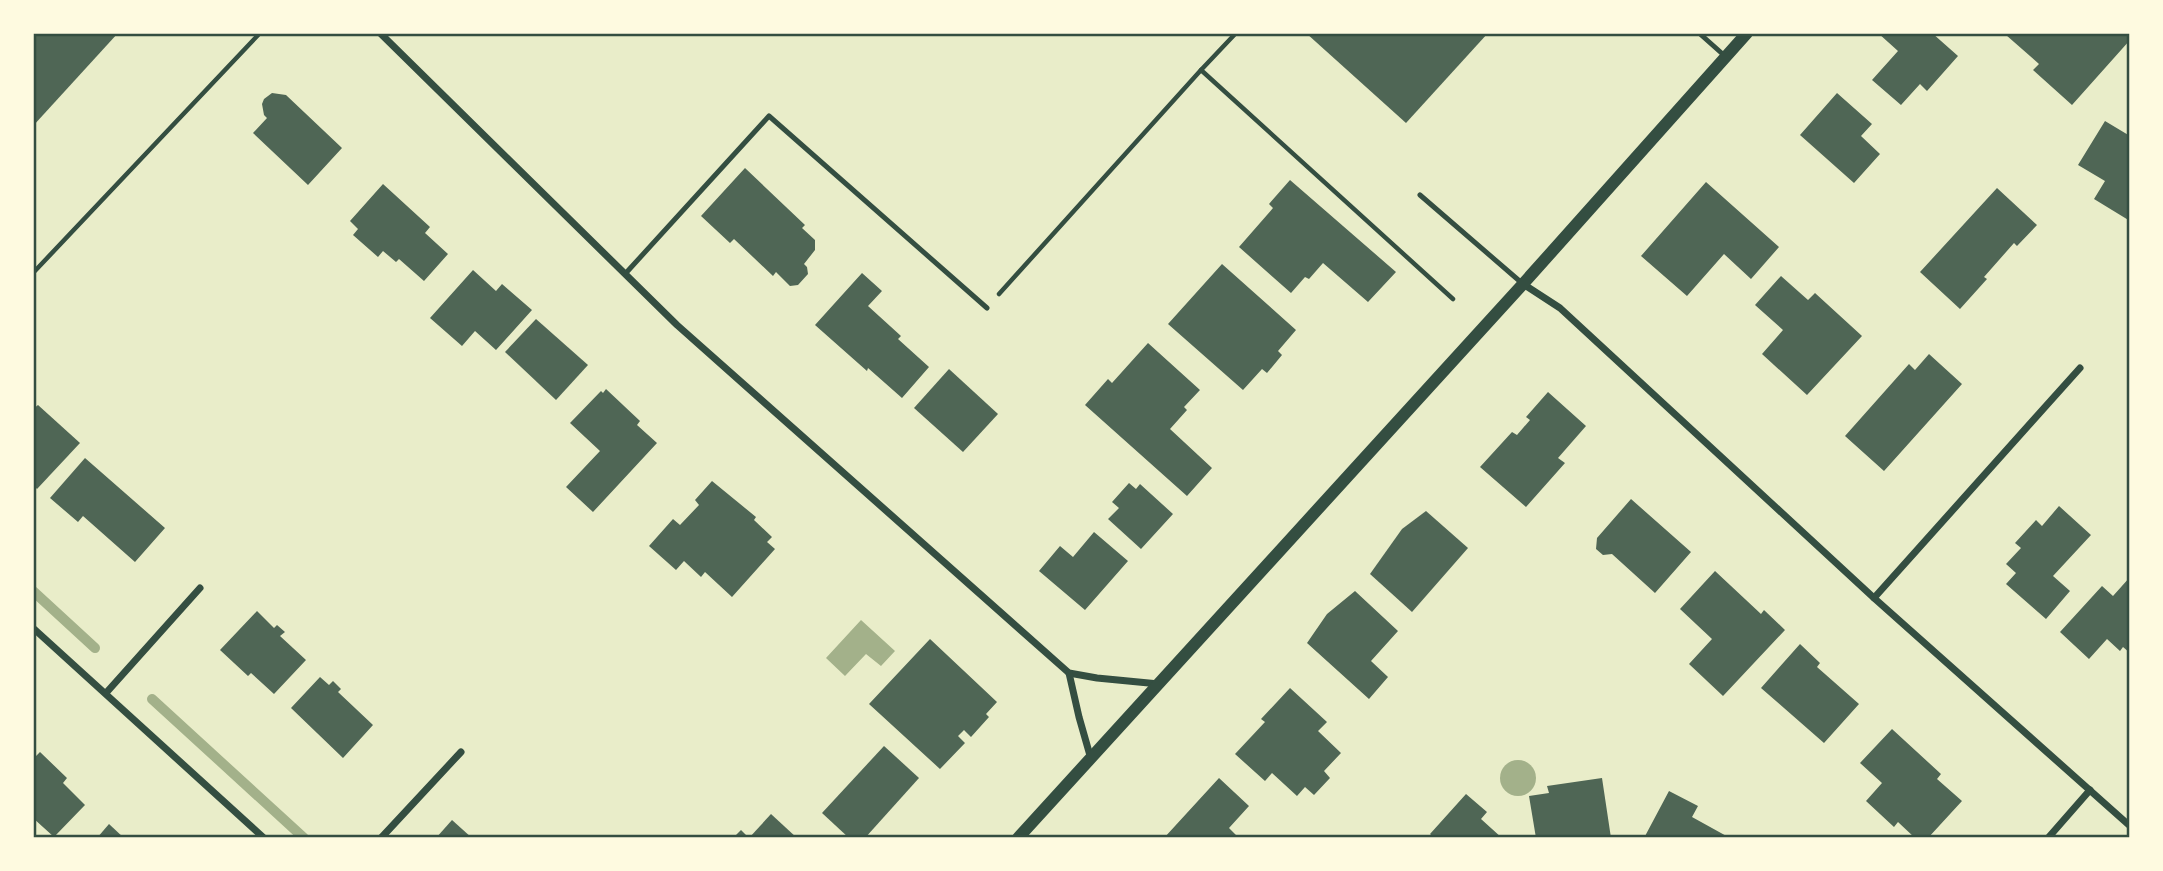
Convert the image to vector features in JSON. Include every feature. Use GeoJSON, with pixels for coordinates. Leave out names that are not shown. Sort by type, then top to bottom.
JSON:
{"type":"FeatureCollection","features":[{"type":"Feature","properties":{"kind":"street"},"geometry":{"type":"LineString","coordinates":[[380,33],[677,325],[1069,673],[1159,684]]}},
{"type":"Feature","properties":{"kind":"street"},"geometry":{"type":"LineString","coordinates":[[1018,838],[1523,284],[1747,33]]}},
{"type":"Feature","properties":{"kind":"street"},"geometry":{"type":"LineString","coordinates":[[1523,284],[1560,308],[1874,598],[2130,826]]}},
{"type":"Feature","properties":{"kind":"street"},"geometry":{"type":"LineString","coordinates":[[1874,598],[2080,368]]}},
{"type":"Feature","properties":{"kind":"street"},"geometry":{"type":"LineString","coordinates":[[106,694],[200,588]]}},
{"type":"Feature","properties":{"kind":"street"},"geometry":{"type":"LineString","coordinates":[[33,628],[264,838]]}},
{"type":"Feature","properties":{"kind":"street"},"geometry":{"type":"LineString","coordinates":[[1069,673],[1091,760]]}},
{"type":"Feature","properties":{"kind":"street"},"geometry":{"type":"LineString","coordinates":[[381,838],[461,752]]}},
{"type":"Feature","properties":{"kind":"street"},"geometry":{"type":"LineString","coordinates":[[2048,838],[2090,790]]}},
{"type":"Feature","properties":{"kind":"lane"},"geometry":{"type":"LineString","coordinates":[[1699,33],[1726,57]]}},
{"type":"Feature","properties":{"kind":"lane"},"geometry":{"type":"LineString","coordinates":[[625,274],[769,116],[987,308]]}},
{"type":"Feature","properties":{"kind":"lane"},"geometry":{"type":"LineString","coordinates":[[1420,195],[1523,284]]}},
{"type":"Feature","properties":{"kind":"path"},"geometry":{"type":"LineString","coordinates":[[33,273],[260,33]]}},
{"type":"Feature","properties":{"kind":"path"},"geometry":{"type":"LineString","coordinates":[[987,308],[1023,264],[1236,33]]}},
{"type":"Feature","properties":{"kind":"path"},"geometry":{"type":"LineString","coordinates":[[1200,70],[1452,299]]}},
{"type":"Feature","properties":{"kind":"shaded area"},"geometry":{"type":"Polygon","coordinates":[[[861,620],[895,651],[881,666],[866,654],[845,676],[826,658],[861,620]]]}},
{"type":"Feature","properties":{"kind":"shaded area"},"geometry":{"type":"Polygon","coordinates":[[[1518,760],[1531,765],[1536,778],[1531,791],[1518,796],[1505,791],[1500,778],[1505,765],[1518,760]]]}},
{"type":"Feature","properties":{"kind":"building"},"geometry":{"type":"Polygon","coordinates":[[[33,33],[118,33],[33,126],[33,33]]]}},
{"type":"Feature","properties":{"kind":"building"},"geometry":{"type":"Polygon","coordinates":[[[1306,33],[1488,33],[1406,123],[1306,33]]]}},
{"type":"Feature","properties":{"kind":"building"},"geometry":{"type":"Polygon","coordinates":[[[1878,33],[1932,33],[1958,56],[1927,91],[1920,84],[1901,105],[1872,80],[1898,51],[1878,33]]]}},
{"type":"Feature","properties":{"kind":"building"},"geometry":{"type":"Polygon","coordinates":[[[2130,33],[2130,40],[2072,105],[2033,70],[2039,64],[2006,35],[2130,33]]]}},
{"type":"Feature","properties":{"kind":"building"},"geometry":{"type":"Polygon","coordinates":[[[272,93],[286,95],[342,148],[308,185],[253,133],[267,118],[262,104],[272,93]]]}},
{"type":"Feature","properties":{"kind":"building"},"geometry":{"type":"Polygon","coordinates":[[[1837,93],[1872,124],[1861,136],[1880,154],[1854,183],[1800,135],[1837,93]]]}},
{"type":"Feature","properties":{"kind":"building"},"geometry":{"type":"Polygon","coordinates":[[[2105,121],[2130,136],[2130,221],[2094,199],[2105,181],[2078,165],[2105,121]]]}},
{"type":"Feature","properties":{"kind":"building"},"geometry":{"type":"Polygon","coordinates":[[[745,168],[805,225],[802,228],[815,240],[815,250],[804,264],[808,274],[798,285],[790,286],[776,272],[773,276],[734,239],[730,243],[701,216],[745,168]]]}},
{"type":"Feature","properties":{"kind":"building"},"geometry":{"type":"Polygon","coordinates":[[[1290,180],[1396,272],[1368,302],[1323,263],[1291,293],[1239,247],[1273,208],[1269,204],[1290,180]]]}},
{"type":"Feature","properties":{"kind":"building"},"geometry":{"type":"Polygon","coordinates":[[[1706,182],[1779,247],[1751,279],[1724,254],[1687,296],[1641,256],[1706,182]]]}},
{"type":"Feature","properties":{"kind":"building"},"geometry":{"type":"Polygon","coordinates":[[[383,184],[430,227],[425,233],[448,254],[424,281],[399,259],[396,262],[383,251],[378,257],[353,235],[358,229],[350,221],[383,184]]]}},
{"type":"Feature","properties":{"kind":"building"},"geometry":{"type":"Polygon","coordinates":[[[1997,188],[2037,225],[2017,246],[2014,243],[1960,309],[1920,272],[1997,188]]]}},
{"type":"Feature","properties":{"kind":"building"},"geometry":{"type":"Polygon","coordinates":[[[1222,264],[1296,330],[1278,351],[1282,355],[1267,373],[1262,369],[1243,390],[1168,324],[1222,264]]]}},
{"type":"Feature","properties":{"kind":"building"},"geometry":{"type":"Polygon","coordinates":[[[473,270],[496,291],[502,284],[532,310],[496,350],[475,331],[462,346],[430,318],[473,270]]]}},
{"type":"Feature","properties":{"kind":"building"},"geometry":{"type":"Polygon","coordinates":[[[862,273],[882,291],[868,306],[901,336],[898,339],[929,367],[902,398],[815,325],[862,273]]]}},
{"type":"Feature","properties":{"kind":"building"},"geometry":{"type":"Polygon","coordinates":[[[1781,276],[1808,300],[1815,293],[1862,336],[1807,395],[1762,354],[1783,330],[1755,305],[1781,276]]]}},
{"type":"Feature","properties":{"kind":"building"},"geometry":{"type":"Polygon","coordinates":[[[536,319],[588,365],[556,400],[505,352],[536,319]]]}},
{"type":"Feature","properties":{"kind":"building"},"geometry":{"type":"Polygon","coordinates":[[[1148,343],[1200,390],[1184,407],[1187,410],[1170,429],[1212,468],[1187,496],[1085,405],[1108,379],[1112,383],[1148,343]]]}},
{"type":"Feature","properties":{"kind":"building"},"geometry":{"type":"Polygon","coordinates":[[[1929,354],[1962,384],[1884,471],[1845,436],[1909,364],[1915,370],[1929,354]]]}},
{"type":"Feature","properties":{"kind":"building"},"geometry":{"type":"Polygon","coordinates":[[[949,369],[998,414],[963,452],[914,408],[949,369]]]}},
{"type":"Feature","properties":{"kind":"building"},"geometry":{"type":"Polygon","coordinates":[[[606,389],[640,421],[637,425],[657,443],[593,512],[566,487],[600,451],[570,423],[606,389]]]}},
{"type":"Feature","properties":{"kind":"building"},"geometry":{"type":"Polygon","coordinates":[[[1548,392],[1586,426],[1558,458],[1565,463],[1526,507],[1480,467],[1512,432],[1517,435],[1530,420],[1526,417],[1548,392]]]}},
{"type":"Feature","properties":{"kind":"building"},"geometry":{"type":"Polygon","coordinates":[[[38,405],[80,443],[37,489],[33,485],[33,409],[38,405]]]}},
{"type":"Feature","properties":{"kind":"building"},"geometry":{"type":"Polygon","coordinates":[[[85,458],[165,528],[135,562],[83,516],[78,522],[50,498],[85,458]]]}},
{"type":"Feature","properties":{"kind":"building"},"geometry":{"type":"Polygon","coordinates":[[[712,481],[756,517],[754,520],[772,537],[767,542],[775,549],[732,597],[705,572],[701,577],[684,561],[676,570],[649,546],[673,519],[680,525],[699,505],[695,500],[712,481]]]}},
{"type":"Feature","properties":{"kind":"building"},"geometry":{"type":"Polygon","coordinates":[[[1129,483],[1136,489],[1140,484],[1173,514],[1141,549],[1108,519],[1119,508],[1112,502],[1129,483]]]}},
{"type":"Feature","properties":{"kind":"building"},"geometry":{"type":"Polygon","coordinates":[[[1631,499],[1691,552],[1655,593],[1612,554],[1603,555],[1596,549],[1597,538],[1631,499]]]}},
{"type":"Feature","properties":{"kind":"building"},"geometry":{"type":"Polygon","coordinates":[[[2059,506],[2091,535],[2053,576],[2070,591],[2046,619],[2006,584],[2016,573],[2006,564],[2021,548],[2015,543],[2036,520],[2042,526],[2059,506]]]}},
{"type":"Feature","properties":{"kind":"building"},"geometry":{"type":"Polygon","coordinates":[[[1426,511],[1468,548],[1412,612],[1370,574],[1402,529],[1426,511]]]}},
{"type":"Feature","properties":{"kind":"building"},"geometry":{"type":"Polygon","coordinates":[[[1094,532],[1128,561],[1085,610],[1039,571],[1060,546],[1073,557],[1094,532]]]}},
{"type":"Feature","properties":{"kind":"building"},"geometry":{"type":"Polygon","coordinates":[[[1715,571],[1761,614],[1764,610],[1785,630],[1723,696],[1689,664],[1712,639],[1680,609],[1715,571]]]}},
{"type":"Feature","properties":{"kind":"building"},"geometry":{"type":"Polygon","coordinates":[[[2130,577],[2130,653],[2123,647],[2120,651],[2107,639],[2089,659],[2060,632],[2102,586],[2113,596],[2130,577]]]}},
{"type":"Feature","properties":{"kind":"building"},"geometry":{"type":"Polygon","coordinates":[[[1355,591],[1398,631],[1371,661],[1388,677],[1369,699],[1307,643],[1327,614],[1355,591]]]}},
{"type":"Feature","properties":{"kind":"building"},"geometry":{"type":"Polygon","coordinates":[[[257,611],[274,628],[277,625],[285,632],[280,636],[306,660],[274,694],[251,673],[248,676],[220,650],[257,611]]]}},
{"type":"Feature","properties":{"kind":"building"},"geometry":{"type":"Polygon","coordinates":[[[930,639],[997,702],[986,714],[989,717],[971,737],[964,730],[958,736],[965,743],[940,769],[869,704],[930,639]]]}},
{"type":"Feature","properties":{"kind":"building"},"geometry":{"type":"Polygon","coordinates":[[[1800,644],[1820,663],[1817,667],[1859,704],[1824,743],[1761,688],[1800,644]]]}},
{"type":"Feature","properties":{"kind":"building"},"geometry":{"type":"Polygon","coordinates":[[[320,677],[329,685],[333,681],[341,689],[338,692],[373,725],[343,758],[291,708],[320,677]]]}},
{"type":"Feature","properties":{"kind":"building"},"geometry":{"type":"Polygon","coordinates":[[[1290,688],[1327,722],[1318,731],[1341,753],[1324,771],[1330,778],[1314,795],[1305,787],[1297,796],[1272,773],[1265,781],[1235,754],[1265,722],[1261,719],[1290,688]]]}},
{"type":"Feature","properties":{"kind":"building"},"geometry":{"type":"Polygon","coordinates":[[[1892,729],[1941,774],[1937,779],[1962,801],[1928,838],[1915,838],[1898,822],[1894,827],[1866,801],[1882,783],[1860,763],[1892,729]]]}},
{"type":"Feature","properties":{"kind":"building"},"geometry":{"type":"Polygon","coordinates":[[[884,746],[919,778],[865,838],[849,838],[822,813],[884,746]]]}},
{"type":"Feature","properties":{"kind":"building"},"geometry":{"type":"Polygon","coordinates":[[[40,752],[67,778],[63,783],[85,805],[54,837],[33,818],[33,759],[40,752]]]}},
{"type":"Feature","properties":{"kind":"building"},"geometry":{"type":"Polygon","coordinates":[[[1219,778],[1249,806],[1229,828],[1239,838],[1164,838],[1219,778]]]}},
{"type":"Feature","properties":{"kind":"building"},"geometry":{"type":"Polygon","coordinates":[[[1602,778],[1611,838],[1536,838],[1529,796],[1549,793],[1547,786],[1602,778]]]}},
{"type":"Feature","properties":{"kind":"building"},"geometry":{"type":"Polygon","coordinates":[[[1669,791],[1698,806],[1692,817],[1730,838],[1644,838],[1669,791]]]}},
{"type":"Feature","properties":{"kind":"building"},"geometry":{"type":"Polygon","coordinates":[[[1466,794],[1487,812],[1481,819],[1502,838],[1434,838],[1430,834],[1466,794]]]}},
{"type":"Feature","properties":{"kind":"building"},"geometry":{"type":"Polygon","coordinates":[[[771,814],[797,838],[749,838],[771,814]]]}},
{"type":"Feature","properties":{"kind":"building"},"geometry":{"type":"Polygon","coordinates":[[[452,820],[472,838],[436,838],[452,820]]]}},
{"type":"Feature","properties":{"kind":"building"},"geometry":{"type":"Polygon","coordinates":[[[109,824],[124,838],[97,838],[109,824]]]}},
{"type":"Feature","properties":{"kind":"building"},"geometry":{"type":"Polygon","coordinates":[[[741,830],[749,838],[733,838],[741,830]]]}},
{"type":"Feature","properties":{"kind":"waterway"},"geometry":{"type":"LineString","coordinates":[[33,591],[95,648]]}},
{"type":"Feature","properties":{"kind":"waterway"},"geometry":{"type":"LineString","coordinates":[[152,699],[304,838]]}}]}
